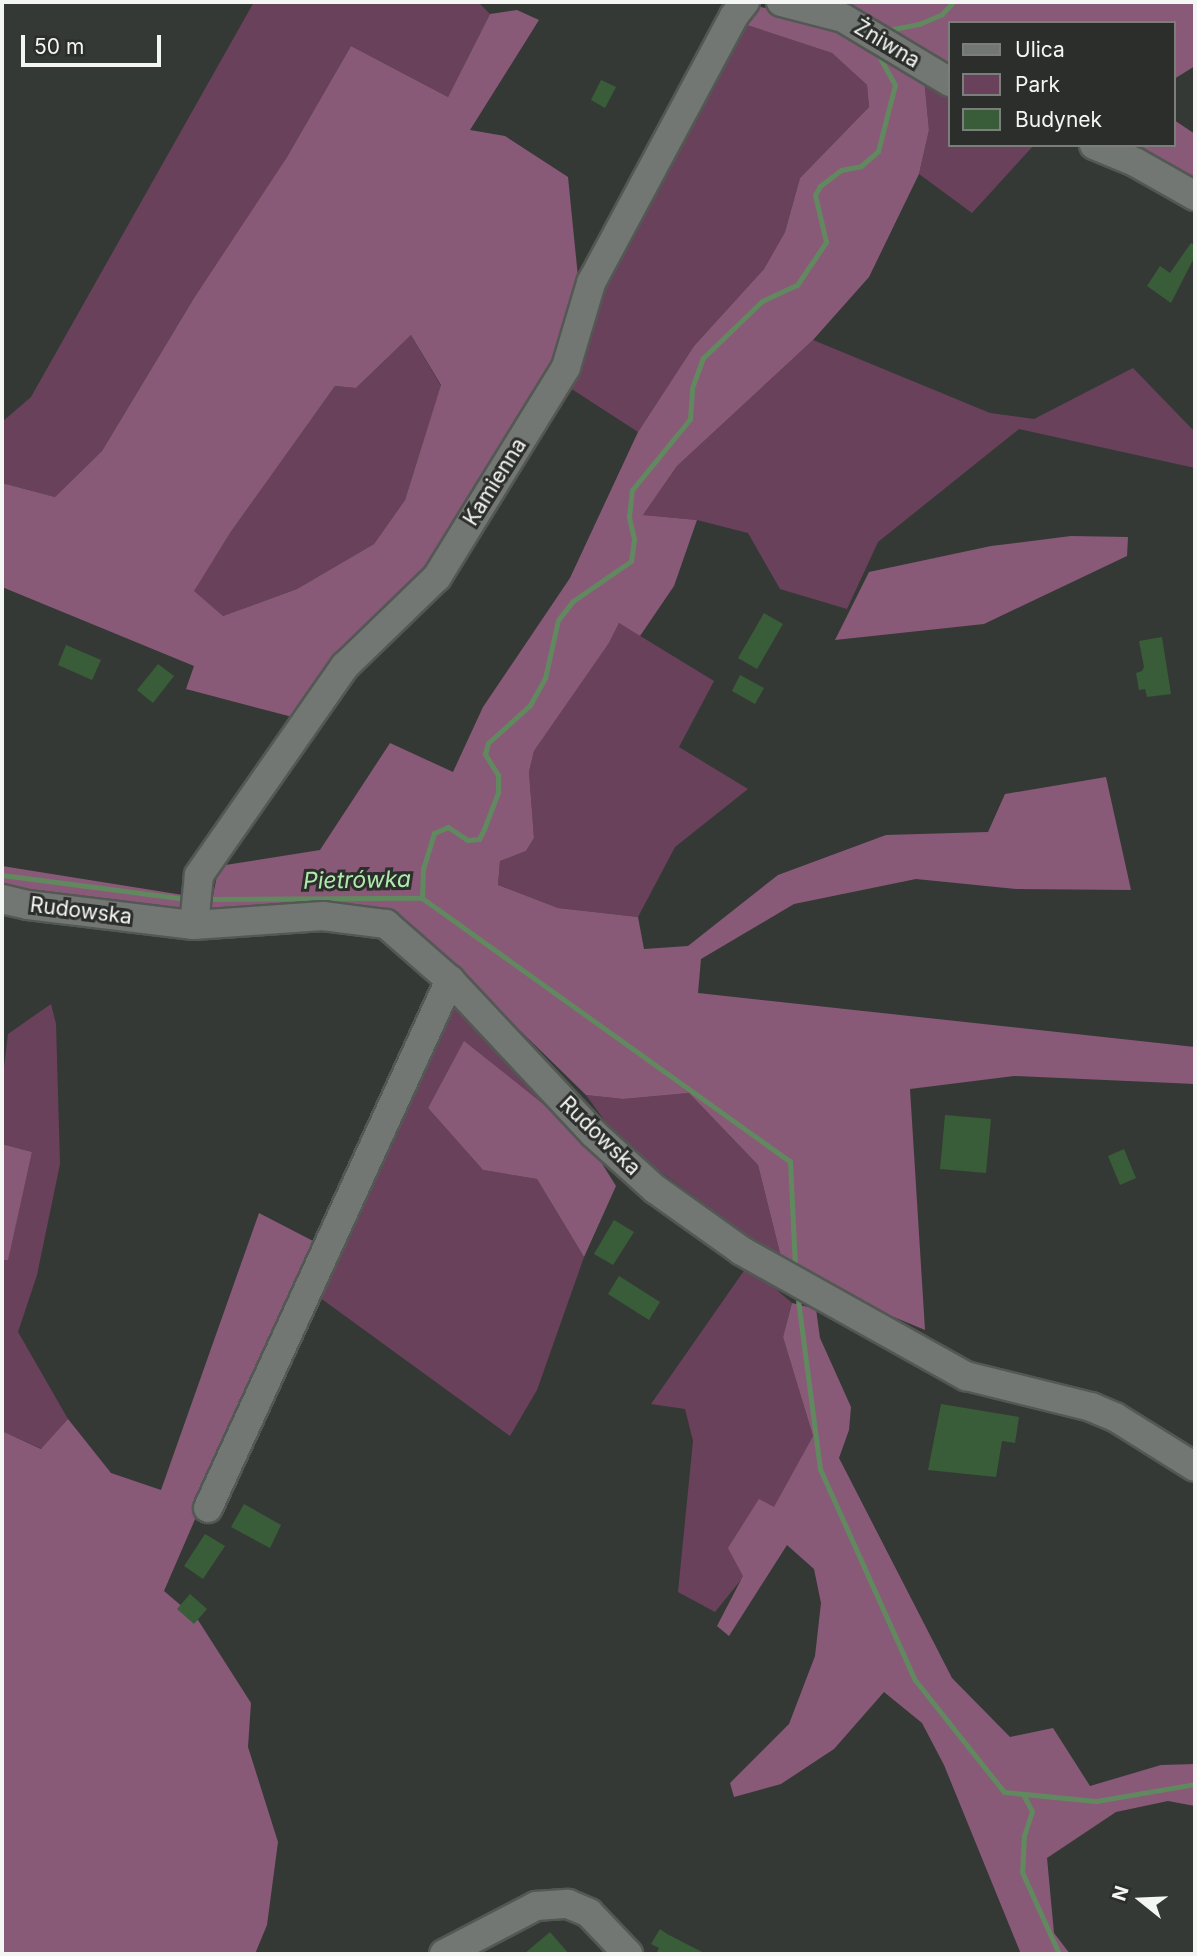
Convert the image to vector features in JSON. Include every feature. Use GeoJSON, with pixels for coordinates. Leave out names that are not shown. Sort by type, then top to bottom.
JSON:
{"type":"FeatureCollection","features":[{"type":"Feature","properties":{"kind":"street","name":"Kamienna"},"geometry":{"type":"LineString","coordinates":[[194,925],[199,875],[345,666],[437,577],[566,368],[591,283],[734,16],[745,2]]}},
{"type":"Feature","properties":{"kind":"street","name":"Żniwna"},"geometry":{"type":"LineString","coordinates":[[781,2],[843,18],[948,81]]}},
{"type":"Feature","properties":{"kind":"street"},"geometry":{"type":"LineString","coordinates":[[1099,147],[1135,162],[1195,196]]}},
{"type":"Feature","properties":{"kind":"street","name":"Rudowska"},"geometry":{"type":"LineString","coordinates":[[2,899],[28,905],[194,925],[323,916],[386,924],[450,980],[593,1133],[655,1189],[742,1251],[966,1376],[1091,1407],[1115,1417],[1195,1467]]}},
{"type":"Feature","properties":{"kind":"street"},"geometry":{"type":"LineString","coordinates":[[208,1508],[450,980]]}},
{"type":"Feature","properties":{"kind":"street"},"geometry":{"type":"LineString","coordinates":[[444,1954],[536,1906],[568,1904],[590,1913],[628,1954]]}},
{"type":"Feature","properties":{"kind":"green space"},"geometry":{"type":"Polygon","coordinates":[[[254,2],[478,2],[490,14],[448,97],[351,46],[287,157],[194,298],[102,451],[55,497],[2,483],[2,422],[31,397],[254,2]]]}},
{"type":"Feature","properties":{"kind":"green space"},"geometry":{"type":"Polygon","coordinates":[[[744,24],[832,53],[867,85],[869,107],[800,178],[785,232],[764,269],[694,346],[638,432],[570,388],[599,290],[744,24]]]}},
{"type":"Feature","properties":{"kind":"green space"},"geometry":{"type":"Polygon","coordinates":[[[924,78],[948,89],[948,147],[1032,147],[972,213],[919,174],[929,130],[924,78]]]}},
{"type":"Feature","properties":{"kind":"green space"},"geometry":{"type":"Polygon","coordinates":[[[411,335],[441,386],[405,500],[374,544],[297,589],[223,616],[193,591],[230,533],[335,386],[356,388],[411,335]]]}},
{"type":"Feature","properties":{"kind":"green space"},"geometry":{"type":"Polygon","coordinates":[[[813,340],[990,413],[1034,419],[1133,368],[1195,432],[1195,468],[1019,429],[878,542],[847,609],[780,589],[748,533],[697,520],[643,515],[677,466],[813,340]]]}},
{"type":"Feature","properties":{"kind":"green space"},"geometry":{"type":"Polygon","coordinates":[[[619,623],[714,681],[679,747],[748,789],[675,847],[638,917],[558,908],[498,885],[500,861],[526,851],[534,838],[529,772],[534,751],[609,643],[619,623]]]}},
{"type":"Feature","properties":{"kind":"green space"},"geometry":{"type":"Polygon","coordinates":[[[454,999],[586,1138],[464,1042],[428,1108],[483,1170],[537,1179],[584,1257],[537,1390],[510,1436],[319,1297],[454,999]]]}},
{"type":"Feature","properties":{"kind":"green space"},"geometry":{"type":"Polygon","coordinates":[[[51,1004],[56,1024],[60,1164],[37,1275],[18,1332],[68,1419],[42,1449],[2,1431],[2,1260],[7,1260],[32,1152],[2,1144],[2,1084],[8,1034],[51,1004]]]}},
{"type":"Feature","properties":{"kind":"green space"},"geometry":{"type":"Polygon","coordinates":[[[689,1093],[758,1165],[782,1261],[620,1142],[586,1095],[623,1099],[689,1093]]]}},
{"type":"Feature","properties":{"kind":"green space"},"geometry":{"type":"Polygon","coordinates":[[[748,1265],[792,1303],[783,1337],[813,1436],[774,1508],[744,1576],[715,1612],[678,1592],[693,1441],[685,1409],[651,1404],[748,1265]]]}},
{"type":"Feature","properties":{"kind":"shaded area"},"geometry":{"type":"Polygon","coordinates":[[[822,2],[1195,2],[1195,66],[1176,78],[1176,21],[948,21],[948,66],[822,2]]]}},
{"type":"Feature","properties":{"kind":"shaded area"},"geometry":{"type":"Polygon","coordinates":[[[757,6],[841,26],[924,78],[929,130],[919,174],[869,277],[813,340],[677,466],[643,515],[697,520],[674,586],[640,636],[619,623],[609,643],[534,751],[529,772],[534,838],[526,851],[500,861],[498,885],[558,908],[638,917],[644,949],[688,946],[778,875],[886,835],[988,832],[1005,794],[1106,777],[1131,890],[1016,889],[916,879],[794,904],[701,959],[698,993],[1195,1047],[1195,1084],[1014,1076],[910,1089],[925,1330],[846,1297],[782,1261],[758,1165],[689,1093],[623,1099],[586,1095],[419,932],[389,914],[313,901],[210,910],[219,866],[320,850],[390,743],[453,772],[483,707],[570,578],[638,432],[694,346],[764,269],[785,232],[800,178],[869,107],[867,85],[832,53],[744,24],[757,6]]]}},
{"type":"Feature","properties":{"kind":"shaded area"},"geometry":{"type":"Polygon","coordinates":[[[517,10],[539,20],[470,130],[505,136],[568,177],[579,287],[556,363],[431,569],[300,719],[186,689],[194,666],[2,587],[2,483],[55,497],[102,451],[194,298],[287,157],[351,46],[448,97],[490,14],[517,10]],[[411,335],[356,388],[335,386],[230,533],[194,591],[223,616],[297,589],[374,544],[405,500],[441,385],[411,335]]]}},
{"type":"Feature","properties":{"kind":"shaded area"},"geometry":{"type":"Polygon","coordinates":[[[1176,121],[1195,134],[1195,183],[1136,147],[1176,147],[1176,121]]]}},
{"type":"Feature","properties":{"kind":"shaded area"},"geometry":{"type":"Polygon","coordinates":[[[1071,536],[1128,537],[1127,556],[984,624],[835,640],[869,572],[991,546],[1071,536]]]}},
{"type":"Feature","properties":{"kind":"shaded area"},"geometry":{"type":"Polygon","coordinates":[[[2,866],[183,895],[180,914],[2,889],[2,866]]]}},
{"type":"Feature","properties":{"kind":"shaded area"},"geometry":{"type":"Polygon","coordinates":[[[464,1041],[586,1138],[616,1186],[584,1257],[537,1179],[483,1170],[428,1108],[464,1041]]]}},
{"type":"Feature","properties":{"kind":"shaded area"},"geometry":{"type":"Polygon","coordinates":[[[2,1144],[32,1152],[8,1260],[2,1260],[2,1144]]]}},
{"type":"Feature","properties":{"kind":"shaded area"},"geometry":{"type":"Polygon","coordinates":[[[259,1213],[315,1242],[164,1591],[198,1620],[251,1703],[248,1747],[278,1842],[267,1925],[255,1954],[2,1954],[2,1431],[41,1449],[68,1419],[111,1473],[161,1490],[259,1213]]]}},
{"type":"Feature","properties":{"kind":"shaded area"},"geometry":{"type":"Polygon","coordinates":[[[792,1303],[816,1309],[820,1338],[851,1407],[849,1430],[839,1458],[952,1678],[1010,1737],[1053,1728],[1090,1786],[1161,1765],[1195,1764],[1195,1806],[1168,1801],[1116,1812],[1047,1858],[1054,1933],[1070,1954],[1021,1954],[944,1765],[922,1723],[884,1692],[834,1749],[781,1784],[734,1797],[730,1783],[789,1724],[815,1656],[821,1603],[814,1569],[787,1545],[729,1636],[717,1626],[743,1576],[728,1548],[759,1499],[774,1507],[813,1436],[783,1337],[792,1303]]]}},
{"type":"Feature","properties":{"kind":"building"},"geometry":{"type":"Polygon","coordinates":[[[601,80],[616,87],[605,108],[591,100],[601,80]]]}},
{"type":"Feature","properties":{"kind":"building"},"geometry":{"type":"Polygon","coordinates":[[[1191,243],[1195,246],[1195,256],[1171,303],[1147,286],[1160,266],[1170,273],[1191,243]]]}},
{"type":"Feature","properties":{"kind":"building"},"geometry":{"type":"Polygon","coordinates":[[[764,613],[783,624],[757,669],[738,658],[764,613]]]}},
{"type":"Feature","properties":{"kind":"building"},"geometry":{"type":"Polygon","coordinates":[[[1162,637],[1171,694],[1147,697],[1145,689],[1139,690],[1136,673],[1144,667],[1139,641],[1162,637]]]}},
{"type":"Feature","properties":{"kind":"building"},"geometry":{"type":"Polygon","coordinates":[[[66,645],[101,660],[92,680],[58,665],[66,645]]]}},
{"type":"Feature","properties":{"kind":"building"},"geometry":{"type":"Polygon","coordinates":[[[158,664],[174,676],[153,703],[137,690],[158,664]]]}},
{"type":"Feature","properties":{"kind":"building"},"geometry":{"type":"Polygon","coordinates":[[[740,675],[764,688],[755,704],[732,691],[740,675]]]}},
{"type":"Feature","properties":{"kind":"building"},"geometry":{"type":"Polygon","coordinates":[[[945,1115],[991,1119],[986,1173],[940,1169],[945,1115]]]}},
{"type":"Feature","properties":{"kind":"building"},"geometry":{"type":"Polygon","coordinates":[[[1124,1149],[1136,1178],[1120,1185],[1108,1156],[1124,1149]]]}},
{"type":"Feature","properties":{"kind":"building"},"geometry":{"type":"Polygon","coordinates":[[[614,1220],[634,1232],[613,1265],[594,1254],[614,1220]]]}},
{"type":"Feature","properties":{"kind":"building"},"geometry":{"type":"Polygon","coordinates":[[[619,1276],[660,1302],[649,1320],[608,1294],[619,1276]]]}},
{"type":"Feature","properties":{"kind":"building"},"geometry":{"type":"Polygon","coordinates":[[[941,1404],[1019,1417],[1015,1443],[1002,1441],[996,1477],[928,1470],[941,1404]]]}},
{"type":"Feature","properties":{"kind":"building"},"geometry":{"type":"Polygon","coordinates":[[[244,1504],[281,1525],[270,1548],[231,1527],[244,1504]]]}},
{"type":"Feature","properties":{"kind":"building"},"geometry":{"type":"Polygon","coordinates":[[[205,1534],[225,1546],[203,1579],[184,1566],[205,1534]]]}},
{"type":"Feature","properties":{"kind":"building"},"geometry":{"type":"Polygon","coordinates":[[[190,1594],[207,1609],[194,1624],[177,1609],[190,1594]]]}},
{"type":"Feature","properties":{"kind":"building"},"geometry":{"type":"Polygon","coordinates":[[[660,1929],[706,1954],[656,1954],[659,1948],[651,1944],[660,1929]]]}},
{"type":"Feature","properties":{"kind":"building"},"geometry":{"type":"Polygon","coordinates":[[[550,1932],[569,1954],[524,1954],[550,1932]]]}},
{"type":"Feature","properties":{"kind":"waterway","name":"Pietrówka"},"geometry":{"type":"LineString","coordinates":[[888,30],[919,24],[942,14],[953,2]]}},
{"type":"Feature","properties":{"kind":"waterway","name":"Pietrówka"},"geometry":{"type":"LineString","coordinates":[[422,898],[423,869],[434,833],[448,827],[467,840],[479,839],[484,829],[498,792],[498,775],[485,754],[488,743],[530,705],[545,678],[558,620],[573,601],[631,561],[634,539],[629,517],[632,490],[690,419],[692,388],[703,358],[762,301],[797,285],[826,242],[815,195],[820,186],[841,170],[861,166],[878,151],[895,85],[878,54]]}},
{"type":"Feature","properties":{"kind":"waterway","name":"Pietrówka"},"geometry":{"type":"LineString","coordinates":[[2,875],[188,899]]}},
{"type":"Feature","properties":{"kind":"waterway"},"geometry":{"type":"LineString","coordinates":[[422,898],[790,1161],[795,1269]]}},
{"type":"Feature","properties":{"kind":"waterway","name":"Pietrówka"},"geometry":{"type":"LineString","coordinates":[[205,899],[422,898]]}},
{"type":"Feature","properties":{"kind":"waterway"},"geometry":{"type":"LineString","coordinates":[[797,1292],[820,1469],[915,1680],[1004,1792],[1096,1801],[1195,1784]]}},
{"type":"Feature","properties":{"kind":"waterway"},"geometry":{"type":"LineString","coordinates":[[1024,1796],[1032,1811],[1024,1836],[1022,1872],[1059,1954]]}}]}
